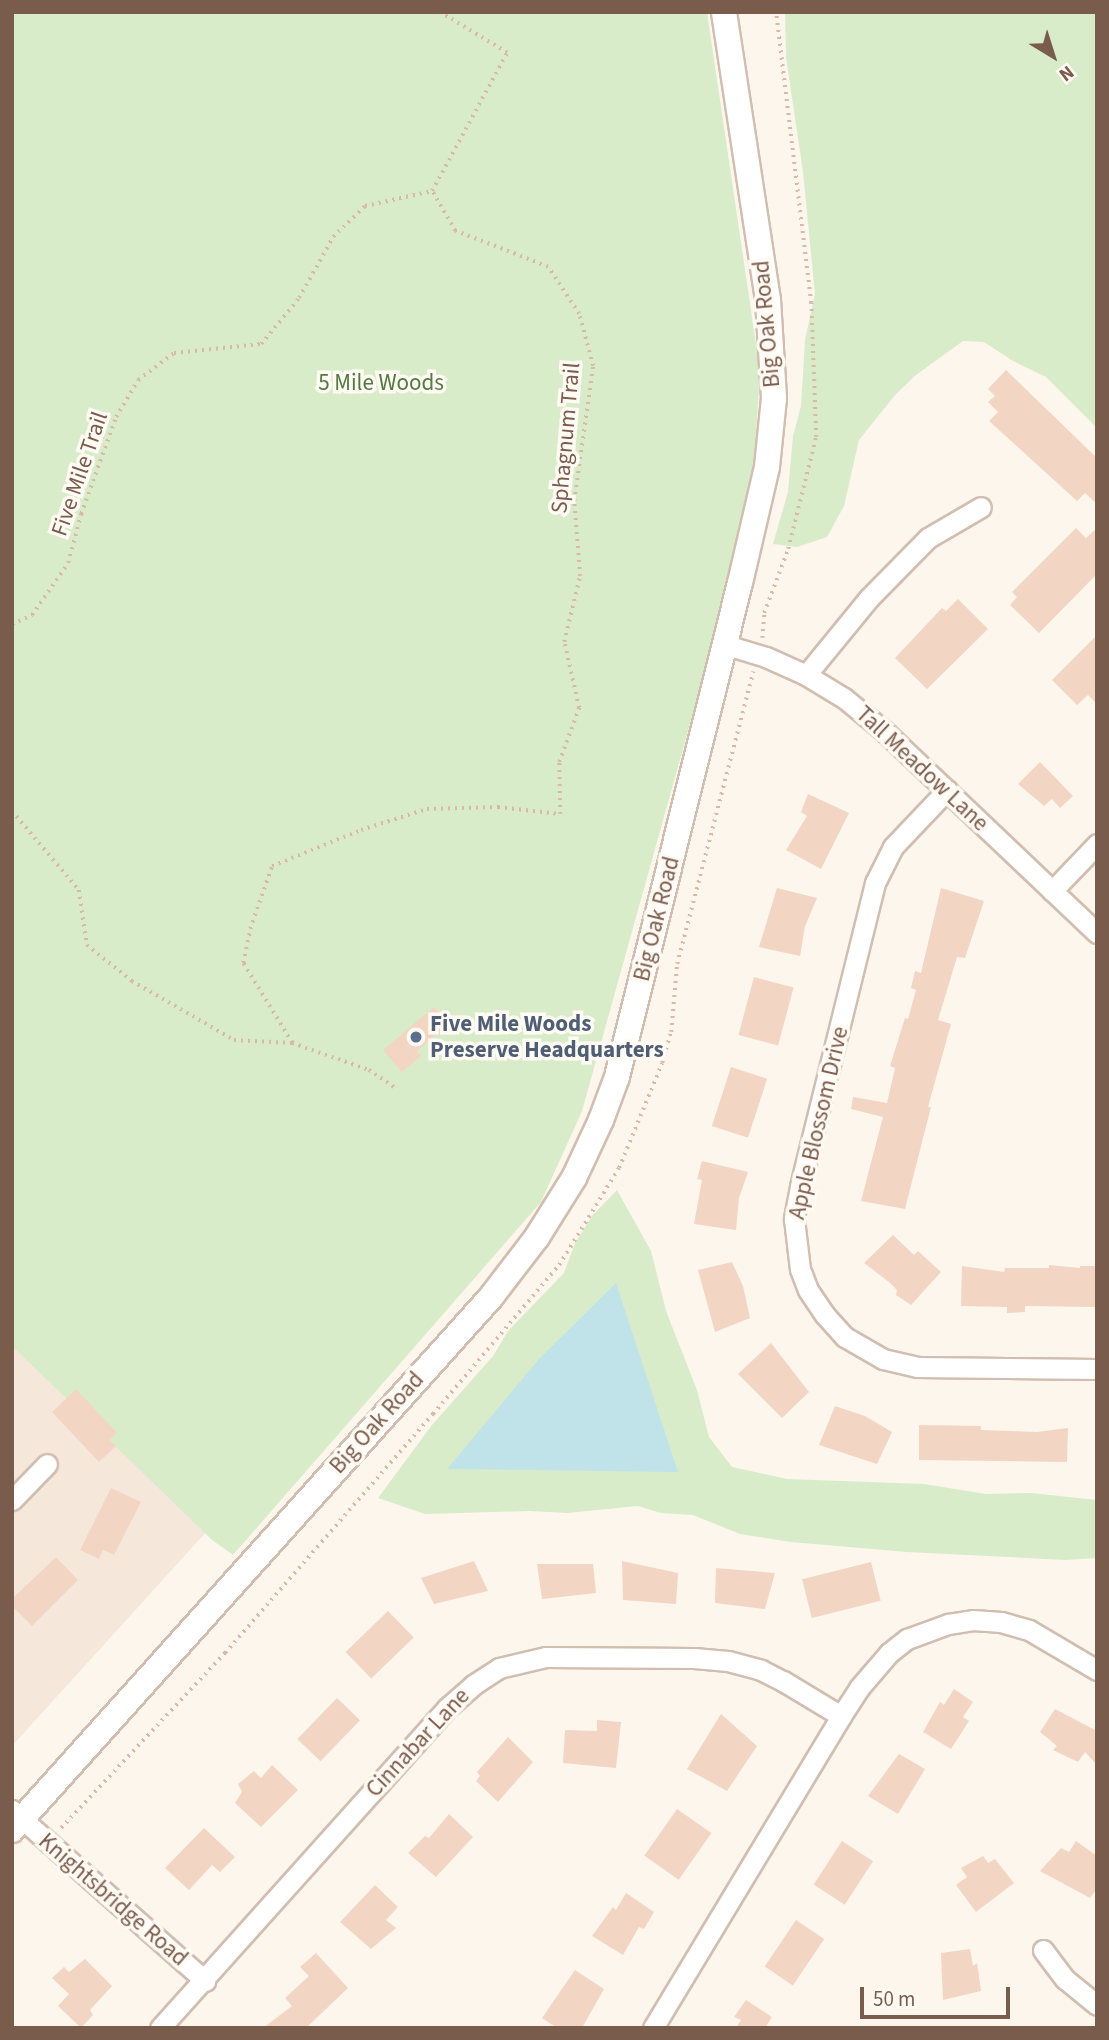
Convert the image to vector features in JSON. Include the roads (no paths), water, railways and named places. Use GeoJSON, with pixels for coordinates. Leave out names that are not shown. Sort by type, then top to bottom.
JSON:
{"type":"FeatureCollection","features":[{"type":"Feature","properties":{"kind":"street","name":"Big Oak Road"},"geometry":{"type":"LineString","coordinates":[[15,1820],[491,1297],[537,1237],[575,1178],[617,1077],[767,467],[774,398],[768,300],[724,12]]}},
{"type":"Feature","properties":{"kind":"street"},"geometry":{"type":"LineString","coordinates":[[807,676],[869,597],[928,538],[981,507]]}},
{"type":"Feature","properties":{"kind":"street","name":"Tall Meadow Lane"},"geometry":{"type":"LineString","coordinates":[[723,643],[807,676],[844,698],[947,790],[1097,933]]}},
{"type":"Feature","properties":{"kind":"street","name":"Apple Blossom Drive"},"geometry":{"type":"LineString","coordinates":[[947,790],[893,847],[875,883],[800,1187],[794,1219],[800,1269],[808,1290],[825,1315],[845,1337],[883,1359],[917,1367],[1097,1369]]}},
{"type":"Feature","properties":{"kind":"street"},"geometry":{"type":"LineString","coordinates":[[1052,891],[1097,844]]}},
{"type":"Feature","properties":{"kind":"street"},"geometry":{"type":"LineString","coordinates":[[12,1500],[47,1464]]}},
{"type":"Feature","properties":{"kind":"street"},"geometry":{"type":"LineString","coordinates":[[653,2028],[841,1716],[866,1678],[889,1653],[907,1639],[947,1624],[987,1621],[1029,1630],[1097,1670]]}},
{"type":"Feature","properties":{"kind":"street","name":"Cinnabar Lane"},"geometry":{"type":"LineString","coordinates":[[160,2028],[205,1981],[447,1708],[473,1685],[499,1668],[546,1657],[694,1658],[728,1661],[783,1681],[841,1716]]}},
{"type":"Feature","properties":{"kind":"street","name":"Knightsbridge Road"},"geometry":{"type":"LineString","coordinates":[[15,1820],[46,1841],[205,1981]]}},
{"type":"Feature","properties":{"kind":"street"},"geometry":{"type":"LineString","coordinates":[[1043,1950],[1066,1979],[1097,2005]]}},
{"type":"Feature","properties":{"kind":"water"},"geometry":{"type":"Polygon","coordinates":[[[616,1283],[678,1472],[447,1469],[540,1358],[616,1283]]]}},
{"type":"Feature","properties":{"kind":"place","name":"Five Mile Woods Preserve Headquarters"},"geometry":{"type":"Point","coordinates":[416,1037]}},
{"type":"Feature","properties":{"kind":"park label","name":"5 Mile Woods"},"geometry":{"type":"Point","coordinates":[381,383]}}]}
